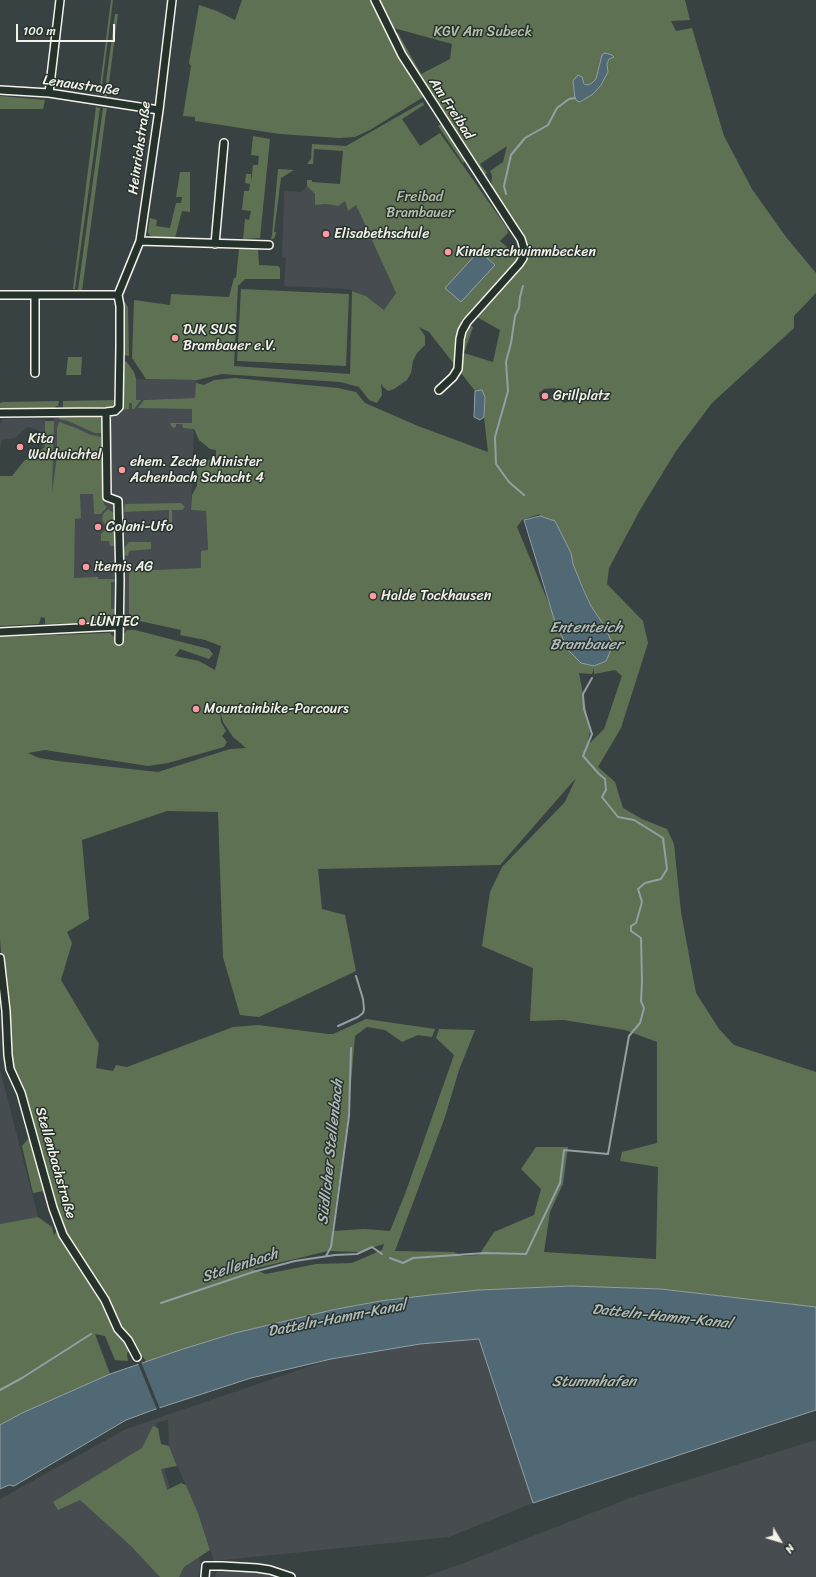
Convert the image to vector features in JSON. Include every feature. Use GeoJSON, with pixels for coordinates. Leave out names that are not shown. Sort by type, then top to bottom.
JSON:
{"type":"FeatureCollection","features":[{"type":"Feature","properties":{"kind":"street"},"geometry":{"type":"LineString","coordinates":[[49,93],[60,0]]}},
{"type":"Feature","properties":{"kind":"street","name":"Heinrichstraße"},"geometry":{"type":"LineString","coordinates":[[106,412],[115,411],[119,407],[120,401],[120,306],[118,295],[140,241],[159,110],[172,0]]}},
{"type":"Feature","properties":{"kind":"street","name":"Am Freibad"},"geometry":{"type":"LineString","coordinates":[[375,0],[402,55],[521,239],[524,249],[522,258],[467,322],[460,339],[458,369],[454,377],[439,390]]}},
{"type":"Feature","properties":{"kind":"street","name":"Lenaustraße"},"geometry":{"type":"LineString","coordinates":[[0,90],[49,93],[159,110]]}},
{"type":"Feature","properties":{"kind":"street"},"geometry":{"type":"LineString","coordinates":[[215,244],[224,143]]}},
{"type":"Feature","properties":{"kind":"street"},"geometry":{"type":"LineString","coordinates":[[140,241],[269,245]]}},
{"type":"Feature","properties":{"kind":"street"},"geometry":{"type":"LineString","coordinates":[[0,295],[118,295]]}},
{"type":"Feature","properties":{"kind":"street"},"geometry":{"type":"LineString","coordinates":[[35,373],[36,295]]}},
{"type":"Feature","properties":{"kind":"street"},"geometry":{"type":"LineString","coordinates":[[0,413],[106,412],[108,497],[118,501],[120,580],[118,626],[119,641]]}},
{"type":"Feature","properties":{"kind":"street"},"geometry":{"type":"LineString","coordinates":[[0,632],[118,626]]}},
{"type":"Feature","properties":{"kind":"street","name":"Stellenbachstraße"},"geometry":{"type":"LineString","coordinates":[[0,958],[6,1011],[10,1069],[21,1093],[53,1208],[63,1235],[105,1300],[118,1329],[128,1340],[137,1357]]}},
{"type":"Feature","properties":{"kind":"street"},"geometry":{"type":"LineString","coordinates":[[205,1577],[206,1566],[257,1568],[270,1570],[291,1577]]}},
{"type":"Feature","properties":{"kind":"shaded area","name":"Elisabethschule"},"geometry":{"type":"Polygon","coordinates":[[[307,186],[315,194],[315,205],[326,204],[338,206],[345,201],[347,210],[356,205],[396,293],[385,310],[366,296],[349,289],[284,286],[286,258],[282,257],[284,191],[301,192],[307,186]]]}},
{"type":"Feature","properties":{"kind":"shaded area","name":"ehem. Zeche Minister Achenbach Schacht 4"},"geometry":{"type":"Polygon","coordinates":[[[123,379],[197,380],[195,398],[144,400],[192,409],[194,423],[191,510],[206,511],[208,550],[201,568],[129,571],[129,622],[124,631],[47,634],[51,619],[50,583],[54,415],[121,414],[123,379]]]}},
{"type":"Feature","properties":{"kind":"shaded area"},"geometry":{"type":"Polygon","coordinates":[[[45,419],[45,447],[42,447],[39,430],[27,427],[15,438],[2,440],[0,447],[0,424],[2,420],[45,419]]]}},
{"type":"Feature","properties":{"kind":"shaded area"},"geometry":{"type":"Polygon","coordinates":[[[0,1070],[38,1217],[0,1224],[0,1070]]]}},
{"type":"Feature","properties":{"kind":"shaded area"},"geometry":{"type":"Polygon","coordinates":[[[479,1339],[533,1503],[449,1537],[214,1561],[198,1513],[169,1446],[168,1420],[156,1423],[157,1447],[175,1503],[201,1562],[198,1577],[0,1577],[0,1499],[126,1429],[331,1359],[420,1344],[479,1339]]]}},
{"type":"Feature","properties":{"kind":"shaded area"},"geometry":{"type":"Polygon","coordinates":[[[816,1440],[816,1577],[424,1577],[464,1563],[630,1498],[816,1440]]]}},
{"type":"Feature","properties":{"kind":"shaded area"},"geometry":{"type":"Polygon","coordinates":[[[217,1571],[266,1571],[279,1577],[215,1577],[217,1571]]]}},
{"type":"Feature","properties":{"kind":"green space"},"geometry":{"type":"Polygon","coordinates":[[[111,0],[113,0],[101,93],[96,94],[100,86],[111,0]]]}},
{"type":"Feature","properties":{"kind":"green space"},"geometry":{"type":"Polygon","coordinates":[[[242,0],[372,0],[425,96],[370,130],[355,137],[339,138],[280,134],[195,121],[195,117],[183,116],[191,66],[189,63],[199,5],[217,11],[235,20],[242,0]]]}},
{"type":"Feature","properties":{"kind":"green space"},"geometry":{"type":"Polygon","coordinates":[[[377,0],[685,0],[690,20],[671,21],[676,31],[692,28],[724,136],[752,189],[786,237],[816,273],[816,293],[794,316],[794,328],[712,403],[676,451],[640,510],[609,568],[607,584],[643,621],[648,643],[621,728],[598,767],[615,782],[623,808],[642,819],[667,829],[674,844],[681,912],[696,993],[719,1029],[734,1045],[816,1072],[816,1307],[661,1289],[571,1286],[479,1290],[285,1321],[235,1333],[147,1362],[137,1350],[130,1349],[127,1353],[128,1361],[115,1360],[105,1336],[95,1334],[110,1374],[22,1413],[0,1425],[0,1224],[38,1217],[52,1227],[54,1236],[58,1228],[49,1190],[33,1193],[22,1146],[29,1138],[10,1052],[0,939],[0,637],[110,633],[114,637],[115,641],[122,641],[123,635],[127,630],[135,630],[209,649],[213,654],[209,659],[180,649],[175,656],[199,661],[215,670],[221,646],[205,640],[180,635],[181,630],[135,620],[134,624],[129,622],[129,571],[201,568],[201,551],[208,550],[206,511],[191,510],[192,495],[197,486],[197,466],[205,467],[205,460],[216,460],[216,450],[210,449],[199,440],[194,429],[183,428],[182,424],[176,424],[176,427],[174,428],[171,426],[170,423],[192,423],[192,409],[138,408],[144,400],[195,398],[196,383],[204,385],[214,380],[235,378],[338,388],[356,392],[365,403],[418,426],[488,452],[484,417],[485,397],[482,390],[475,391],[429,332],[419,327],[425,336],[425,345],[417,353],[413,361],[411,373],[407,380],[394,389],[388,391],[381,383],[382,395],[377,403],[369,400],[359,387],[340,382],[222,374],[197,380],[146,379],[132,358],[134,300],[170,305],[171,294],[229,297],[234,278],[236,278],[239,249],[258,249],[259,265],[278,266],[280,268],[280,279],[245,279],[238,286],[234,366],[350,374],[352,291],[366,296],[384,310],[396,293],[356,205],[348,211],[345,201],[338,206],[326,204],[315,205],[315,194],[307,186],[307,180],[312,180],[312,182],[340,184],[343,151],[314,149],[313,164],[307,164],[311,159],[312,144],[346,146],[423,102],[424,105],[402,119],[420,146],[440,133],[507,228],[508,233],[500,241],[520,258],[466,318],[464,317],[461,321],[473,327],[464,353],[493,362],[500,330],[475,316],[526,258],[528,249],[522,235],[491,187],[492,176],[490,171],[503,162],[507,146],[480,164],[487,173],[484,176],[442,112],[444,111],[442,108],[439,109],[402,50],[394,32],[398,33],[421,74],[450,59],[452,44],[390,27],[377,0]],[[602,55],[596,79],[588,85],[584,83],[582,77],[573,81],[575,98],[580,102],[587,97],[608,72],[607,64],[609,59],[614,57],[602,55]],[[555,388],[544,389],[539,393],[540,400],[562,400],[564,403],[569,401],[569,397],[567,395],[563,395],[561,398],[551,397],[559,393],[555,388]],[[540,514],[522,520],[517,527],[568,650],[581,663],[605,627],[591,606],[573,564],[571,553],[555,521],[540,516],[540,514]],[[594,668],[592,674],[579,673],[590,731],[587,746],[604,729],[622,676],[615,670],[594,674],[594,668]],[[220,710],[221,722],[226,731],[222,736],[227,742],[224,747],[168,763],[148,766],[45,750],[28,753],[39,758],[58,761],[158,772],[230,749],[246,748],[233,737],[223,722],[220,710]],[[576,778],[500,865],[318,869],[322,909],[345,915],[356,971],[259,1017],[240,1015],[223,957],[218,812],[167,811],[82,840],[89,919],[67,932],[72,943],[61,980],[99,1044],[96,1068],[113,1071],[116,1065],[127,1067],[233,1027],[258,1025],[333,1034],[366,1019],[435,1029],[432,1037],[418,1035],[402,1042],[385,1030],[367,1027],[355,1036],[348,1117],[332,1231],[365,1229],[390,1231],[405,1194],[454,1055],[436,1038],[439,1029],[475,1030],[459,1070],[445,1117],[395,1251],[454,1252],[462,1256],[479,1255],[494,1232],[534,1215],[541,1189],[521,1169],[536,1147],[568,1147],[563,1184],[550,1212],[544,1252],[656,1259],[658,1167],[620,1161],[622,1152],[657,1143],[657,1042],[625,1030],[564,1020],[530,1021],[533,968],[482,946],[490,892],[502,867],[565,802],[576,778]],[[384,1244],[358,1252],[328,1251],[253,1269],[266,1274],[316,1264],[352,1263],[382,1250],[384,1244]]]}},
{"type":"Feature","properties":{"kind":"green space"},"geometry":{"type":"Polygon","coordinates":[[[115,14],[118,14],[107,97],[104,96],[115,14]]]}},
{"type":"Feature","properties":{"kind":"green space"},"geometry":{"type":"Polygon","coordinates":[[[0,96],[45,100],[43,109],[0,109],[0,96]]]}},
{"type":"Feature","properties":{"kind":"green space"},"geometry":{"type":"Polygon","coordinates":[[[96,107],[100,108],[75,289],[73,289],[96,107]]]}},
{"type":"Feature","properties":{"kind":"green space"},"geometry":{"type":"Polygon","coordinates":[[[103,108],[107,108],[82,291],[78,290],[103,108]]]}},
{"type":"Feature","properties":{"kind":"green space"},"geometry":{"type":"Polygon","coordinates":[[[443,123],[467,159],[463,163],[438,126],[443,123]]]}},
{"type":"Feature","properties":{"kind":"green space"},"geometry":{"type":"Polygon","coordinates":[[[253,136],[270,139],[260,238],[243,239],[245,219],[249,220],[251,211],[242,210],[244,191],[249,191],[250,184],[245,183],[246,174],[251,174],[251,183],[253,165],[258,165],[259,156],[251,155],[253,136]]]}},
{"type":"Feature","properties":{"kind":"green space"},"geometry":{"type":"Polygon","coordinates":[[[278,169],[294,170],[281,178],[274,232],[276,232],[275,237],[271,239],[272,235],[278,169]]]}},
{"type":"Feature","properties":{"kind":"green space"},"geometry":{"type":"Polygon","coordinates":[[[180,172],[190,172],[190,212],[182,211],[175,238],[151,236],[148,233],[150,218],[157,220],[156,226],[170,228],[176,203],[181,203],[182,197],[176,197],[180,172]]]}},
{"type":"Feature","properties":{"kind":"green space"},"geometry":{"type":"Polygon","coordinates":[[[241,289],[349,294],[346,366],[237,361],[241,289]]]}},
{"type":"Feature","properties":{"kind":"green space"},"geometry":{"type":"Polygon","coordinates":[[[124,301],[128,307],[129,356],[124,355],[124,301]]]}},
{"type":"Feature","properties":{"kind":"green space"},"geometry":{"type":"Polygon","coordinates":[[[68,357],[82,357],[81,375],[66,375],[68,357]]]}},
{"type":"Feature","properties":{"kind":"green space"},"geometry":{"type":"Polygon","coordinates":[[[126,361],[134,372],[136,379],[136,400],[141,400],[134,409],[132,409],[132,403],[129,403],[129,409],[122,410],[124,367],[122,364],[126,361]]]}},
{"type":"Feature","properties":{"kind":"green space"},"geometry":{"type":"Polygon","coordinates":[[[117,400],[113,407],[63,408],[63,401],[117,400]]]}},
{"type":"Feature","properties":{"kind":"green space"},"geometry":{"type":"Polygon","coordinates":[[[59,401],[58,406],[55,408],[1,410],[0,407],[0,403],[3,402],[59,401]]]}},
{"type":"Feature","properties":{"kind":"green space"},"geometry":{"type":"Polygon","coordinates":[[[59,415],[99,416],[102,420],[102,433],[95,433],[68,421],[59,419],[59,415]]]}},
{"type":"Feature","properties":{"kind":"green space"},"geometry":{"type":"Polygon","coordinates":[[[45,421],[54,421],[52,493],[57,456],[57,428],[59,422],[91,435],[101,437],[103,499],[104,504],[107,507],[101,514],[94,514],[93,494],[80,494],[81,518],[75,519],[74,578],[98,577],[98,579],[116,579],[117,582],[111,582],[111,609],[115,609],[114,615],[111,620],[107,622],[45,624],[45,618],[41,617],[39,624],[0,626],[0,476],[12,476],[24,461],[45,447],[45,421]]]}},
{"type":"Feature","properties":{"kind":"green space"},"geometry":{"type":"Polygon","coordinates":[[[181,503],[185,507],[182,510],[172,510],[172,524],[169,524],[169,510],[124,512],[125,504],[181,503]]]}},
{"type":"Feature","properties":{"kind":"green space"},"geometry":{"type":"Polygon","coordinates":[[[108,509],[115,514],[116,526],[105,525],[102,520],[103,514],[108,509]]]}},
{"type":"Feature","properties":{"kind":"green space"},"geometry":{"type":"Polygon","coordinates":[[[105,530],[116,531],[116,544],[114,546],[110,546],[109,541],[101,541],[101,534],[105,530]]]}},
{"type":"Feature","properties":{"kind":"green space"},"geometry":{"type":"Polygon","coordinates":[[[129,542],[151,542],[151,549],[129,551],[128,556],[124,555],[125,547],[129,542]]]}},
{"type":"Feature","properties":{"kind":"green space"},"geometry":{"type":"Polygon","coordinates":[[[153,1426],[158,1428],[161,1444],[169,1446],[177,1466],[161,1469],[167,1490],[181,1483],[186,1485],[198,1513],[210,1550],[184,1567],[179,1577],[160,1577],[131,1546],[80,1500],[58,1510],[53,1502],[142,1448],[153,1426]]]}},
{"type":"Feature","properties":{"kind":"water"},"geometry":{"type":"Polygon","coordinates":[[[605,53],[614,57],[609,59],[607,64],[608,72],[601,85],[593,94],[580,102],[577,101],[575,98],[573,81],[578,75],[582,77],[584,84],[588,85],[592,83],[596,79],[602,55],[605,53]]]}},
{"type":"Feature","properties":{"kind":"water"},"geometry":{"type":"Polygon","coordinates":[[[479,251],[495,265],[461,302],[445,288],[479,251]]]}},
{"type":"Feature","properties":{"kind":"water"},"geometry":{"type":"Polygon","coordinates":[[[482,390],[485,397],[484,417],[480,420],[474,417],[475,391],[482,390]]]}},
{"type":"Feature","properties":{"kind":"water","name":"Ententeich Brambauer"},"geometry":{"type":"Polygon","coordinates":[[[540,516],[555,521],[571,553],[573,564],[591,606],[605,627],[613,645],[606,661],[594,666],[581,663],[569,651],[555,622],[524,520],[540,516]]]}},
{"type":"Feature","properties":{"kind":"water","name":"Stummhafen"},"geometry":{"type":"Polygon","coordinates":[[[571,1286],[661,1289],[816,1307],[816,1410],[533,1503],[479,1339],[420,1344],[331,1359],[251,1378],[153,1410],[126,1420],[14,1486],[9,1485],[0,1489],[0,1425],[22,1413],[110,1374],[235,1333],[332,1310],[380,1301],[479,1290],[571,1286]]]}},
{"type":"Feature","properties":{"kind":"pier"},"geometry":{"type":"Polygon","coordinates":[[[141,1362],[160,1409],[157,1410],[138,1363],[141,1362]]]}},
{"type":"Feature","properties":{"kind":"waterway"},"geometry":{"type":"LineString","coordinates":[[506,194],[504,186],[511,155],[525,138],[548,125],[557,108],[569,99],[575,98]]}},
{"type":"Feature","properties":{"kind":"waterway"},"geometry":{"type":"LineString","coordinates":[[523,286],[519,308],[515,316],[511,343],[506,362],[508,391],[495,437],[496,464],[509,482],[524,495]]}},
{"type":"Feature","properties":{"kind":"waterway"},"geometry":{"type":"LineString","coordinates":[[390,1258],[403,1263],[413,1258],[485,1253],[526,1254],[560,1183],[564,1150],[608,1154],[629,1036],[640,1023],[644,1008],[641,1001],[641,938],[631,931],[631,926],[636,923],[642,902],[638,889],[645,883],[661,879],[667,869],[663,838],[634,820],[618,817],[602,797],[606,790],[605,779],[583,756],[592,734],[584,709],[583,694],[592,678]]}},
{"type":"Feature","properties":{"kind":"waterway","name":"Südlicher Stellenbach"},"geometry":{"type":"LineString","coordinates":[[338,1026],[358,1017],[363,1013],[363,999],[356,976]]}},
{"type":"Feature","properties":{"kind":"waterway","name":"Südlicher Stellenbach"},"geometry":{"type":"LineString","coordinates":[[326,1256],[331,1247],[349,1116],[351,1048]]}},
{"type":"Feature","properties":{"kind":"waterway","name":"Stellenbach"},"geometry":{"type":"LineString","coordinates":[[161,1303],[253,1272],[295,1261],[335,1255],[357,1254],[372,1247],[382,1254]]}},
{"type":"Feature","properties":{"kind":"waterway","name":"Stellenbach"},"geometry":{"type":"LineString","coordinates":[[0,1390],[22,1378],[91,1334]]}},
{"type":"Feature","properties":{"kind":"place","name":"Elisabethschule"},"geometry":{"type":"Point","coordinates":[326,234]}},
{"type":"Feature","properties":{"kind":"place","name":"Kinderschwimmbecken"},"geometry":{"type":"Point","coordinates":[448,252]}},
{"type":"Feature","properties":{"kind":"place","name":"DJK SUS Brambauer e.V."},"geometry":{"type":"Point","coordinates":[175,338]}},
{"type":"Feature","properties":{"kind":"place","name":"Grillplatz"},"geometry":{"type":"Point","coordinates":[545,396]}},
{"type":"Feature","properties":{"kind":"place","name":"Kita Waldwichtel"},"geometry":{"type":"Point","coordinates":[20,447]}},
{"type":"Feature","properties":{"kind":"place","name":"ehem. Zeche Minister Achenbach Schacht 4"},"geometry":{"type":"Point","coordinates":[122,470]}},
{"type":"Feature","properties":{"kind":"place","name":"Colani-Ufo"},"geometry":{"type":"Point","coordinates":[98,527]}},
{"type":"Feature","properties":{"kind":"place","name":"itemis AG"},"geometry":{"type":"Point","coordinates":[86,567]}},
{"type":"Feature","properties":{"kind":"place","name":"Halde Tockhausen"},"geometry":{"type":"Point","coordinates":[373,596]}},
{"type":"Feature","properties":{"kind":"place","name":"LÜNTEC"},"geometry":{"type":"Point","coordinates":[82,622]}},
{"type":"Feature","properties":{"kind":"place","name":"Mountainbike-Parcours"},"geometry":{"type":"Point","coordinates":[196,709]}},
{"type":"Feature","properties":{"kind":"park label","name":"KGV Am Subeck"},"geometry":{"type":"Point","coordinates":[483,32]}},
{"type":"Feature","properties":{"kind":"park label","name":"Freibad Brambauer"},"geometry":{"type":"Point","coordinates":[420,206]}},
{"type":"Feature","properties":{"kind":"water label","name":"Datteln-Hamm-Kanal"},"geometry":{"type":"Point","coordinates":[662,1317]}},
{"type":"Feature","properties":{"kind":"water label","name":"Datteln-Hamm-Kanal"},"geometry":{"type":"Point","coordinates":[337,1319]}}]}
